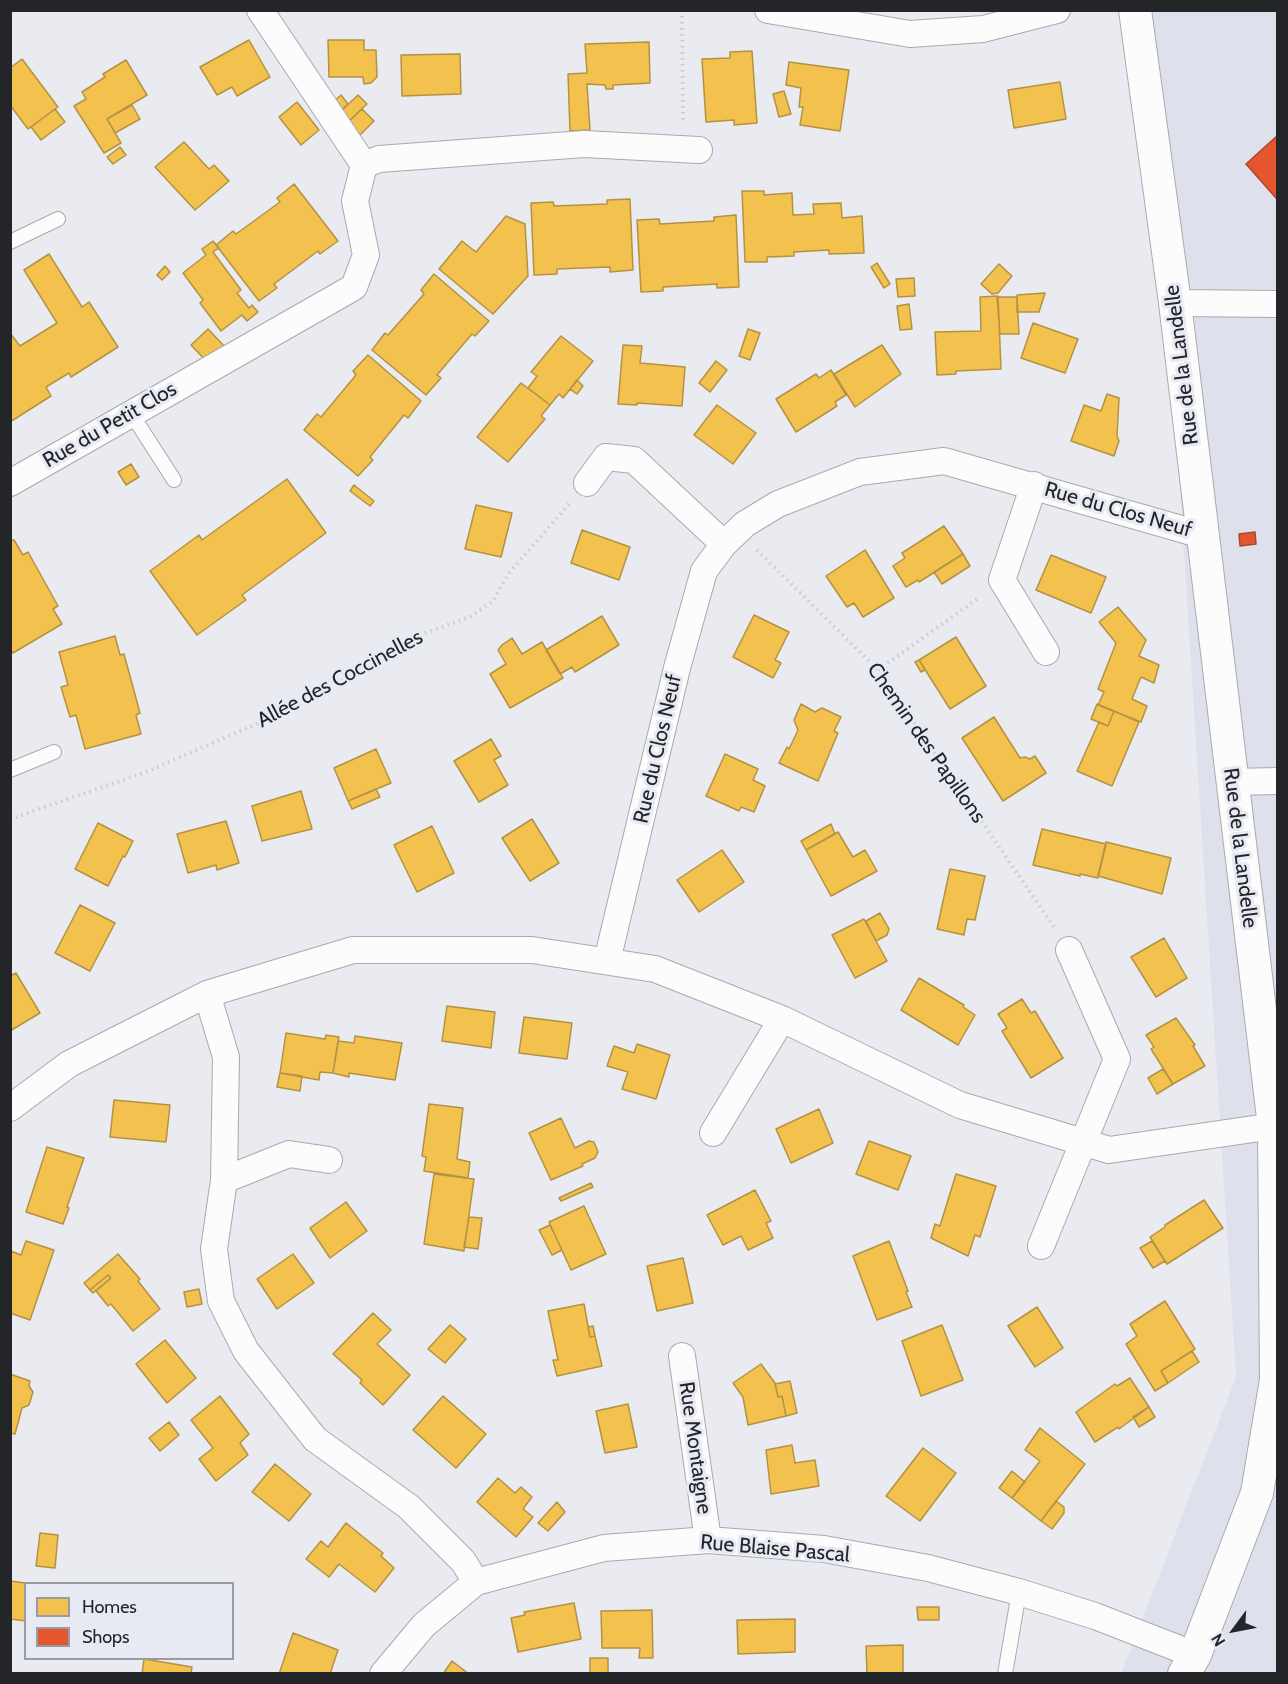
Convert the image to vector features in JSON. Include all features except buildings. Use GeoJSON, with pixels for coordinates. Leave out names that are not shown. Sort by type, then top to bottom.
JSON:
{"type":"FeatureCollection","features":[{"type":"Feature","properties":{"kind":"street"},"geometry":{"type":"LineString","coordinates":[[260,10],[364,165],[379,159],[584,144],[691,149]]}},
{"type":"Feature","properties":{"kind":"street"},"geometry":{"type":"LineString","coordinates":[[768,10],[910,34],[983,29],[1058,10]]}},
{"type":"Feature","properties":{"kind":"street","name":"Rue de la Landelle"},"geometry":{"type":"LineString","coordinates":[[1136,10],[1175,303],[1274,1126],[1276,1380],[1257,1493],[1189,1664]]}},
{"type":"Feature","properties":{"kind":"street","name":"Rue du Petit Clos"},"geometry":{"type":"LineString","coordinates":[[10,483],[354,287],[366,255],[355,201],[364,165]]}},
{"type":"Feature","properties":{"kind":"street"},"geometry":{"type":"LineString","coordinates":[[1175,303],[1278,304]]}},
{"type":"Feature","properties":{"kind":"street"},"geometry":{"type":"LineString","coordinates":[[587,483],[606,457],[634,460],[724,544]]}},
{"type":"Feature","properties":{"kind":"street","name":"Rue du Clos Neuf"},"geometry":{"type":"LineString","coordinates":[[607,962],[677,668],[704,572],[724,544],[745,524],[778,504],[860,472],[944,461],[1202,535]]}},
{"type":"Feature","properties":{"kind":"street","name":"Rue du Clos Neuf"},"geometry":{"type":"LineString","coordinates":[[1002,580],[1034,485]]}},
{"type":"Feature","properties":{"kind":"street"},"geometry":{"type":"LineString","coordinates":[[1002,580],[1046,652]]}},
{"type":"Feature","properties":{"kind":"street"},"geometry":{"type":"LineString","coordinates":[[1232,782],[1278,781]]}},
{"type":"Feature","properties":{"kind":"street"},"geometry":{"type":"LineString","coordinates":[[10,1108],[69,1064],[207,994],[353,950],[532,950],[655,969],[782,1019],[960,1105],[1109,1150],[1274,1126]]}},
{"type":"Feature","properties":{"kind":"street"},"geometry":{"type":"LineString","coordinates":[[1041,1246],[1117,1059],[1070,950]]}},
{"type":"Feature","properties":{"kind":"street"},"geometry":{"type":"LineString","coordinates":[[207,994],[226,1057],[224,1180],[214,1248],[221,1301],[246,1351],[315,1439],[409,1508],[463,1561],[476,1582]]}},
{"type":"Feature","properties":{"kind":"street"},"geometry":{"type":"LineString","coordinates":[[713,1133],[782,1019]]}},
{"type":"Feature","properties":{"kind":"street"},"geometry":{"type":"LineString","coordinates":[[224,1180],[289,1154],[329,1160]]}},
{"type":"Feature","properties":{"kind":"street","name":"Rue Montaigne"},"geometry":{"type":"LineString","coordinates":[[682,1356],[708,1540]]}},
{"type":"Feature","properties":{"kind":"street","name":"Rue Blaise Pascal"},"geometry":{"type":"LineString","coordinates":[[383,1674],[424,1625],[476,1582],[604,1548],[708,1540],[824,1549],[928,1568],[1019,1592],[1095,1616],[1189,1664]]}},
{"type":"Feature","properties":{"kind":"lane"},"geometry":{"type":"LineString","coordinates":[[10,242],[58,219]]}},
{"type":"Feature","properties":{"kind":"lane"},"geometry":{"type":"LineString","coordinates":[[131,413],[174,480]]}},
{"type":"Feature","properties":{"kind":"lane"},"geometry":{"type":"LineString","coordinates":[[10,770],[54,752]]}},
{"type":"Feature","properties":{"kind":"lane"},"geometry":{"type":"LineString","coordinates":[[1005,1674],[1019,1592]]}},
{"type":"Feature","properties":{"kind":"path"},"geometry":{"type":"LineString","coordinates":[[682,10],[691,149]]}},
{"type":"Feature","properties":{"kind":"path","name":"Allée des Coccinelles"},"geometry":{"type":"LineString","coordinates":[[10,819],[146,772],[300,705],[425,633],[470,616],[493,601],[510,573],[587,483]]}},
{"type":"Feature","properties":{"kind":"path","name":"Chemin des Papillons"},"geometry":{"type":"LineString","coordinates":[[745,524],[745,538],[878,670],[1070,950]]}},
{"type":"Feature","properties":{"kind":"path"},"geometry":{"type":"LineString","coordinates":[[878,670],[1002,580]]}},
{"type":"Feature","properties":{"kind":"shaded area"},"geometry":{"type":"Polygon","coordinates":[[[1150,11],[1277,11],[1277,1673],[1121,1674],[1236,1377],[1150,11]]]}}]}
